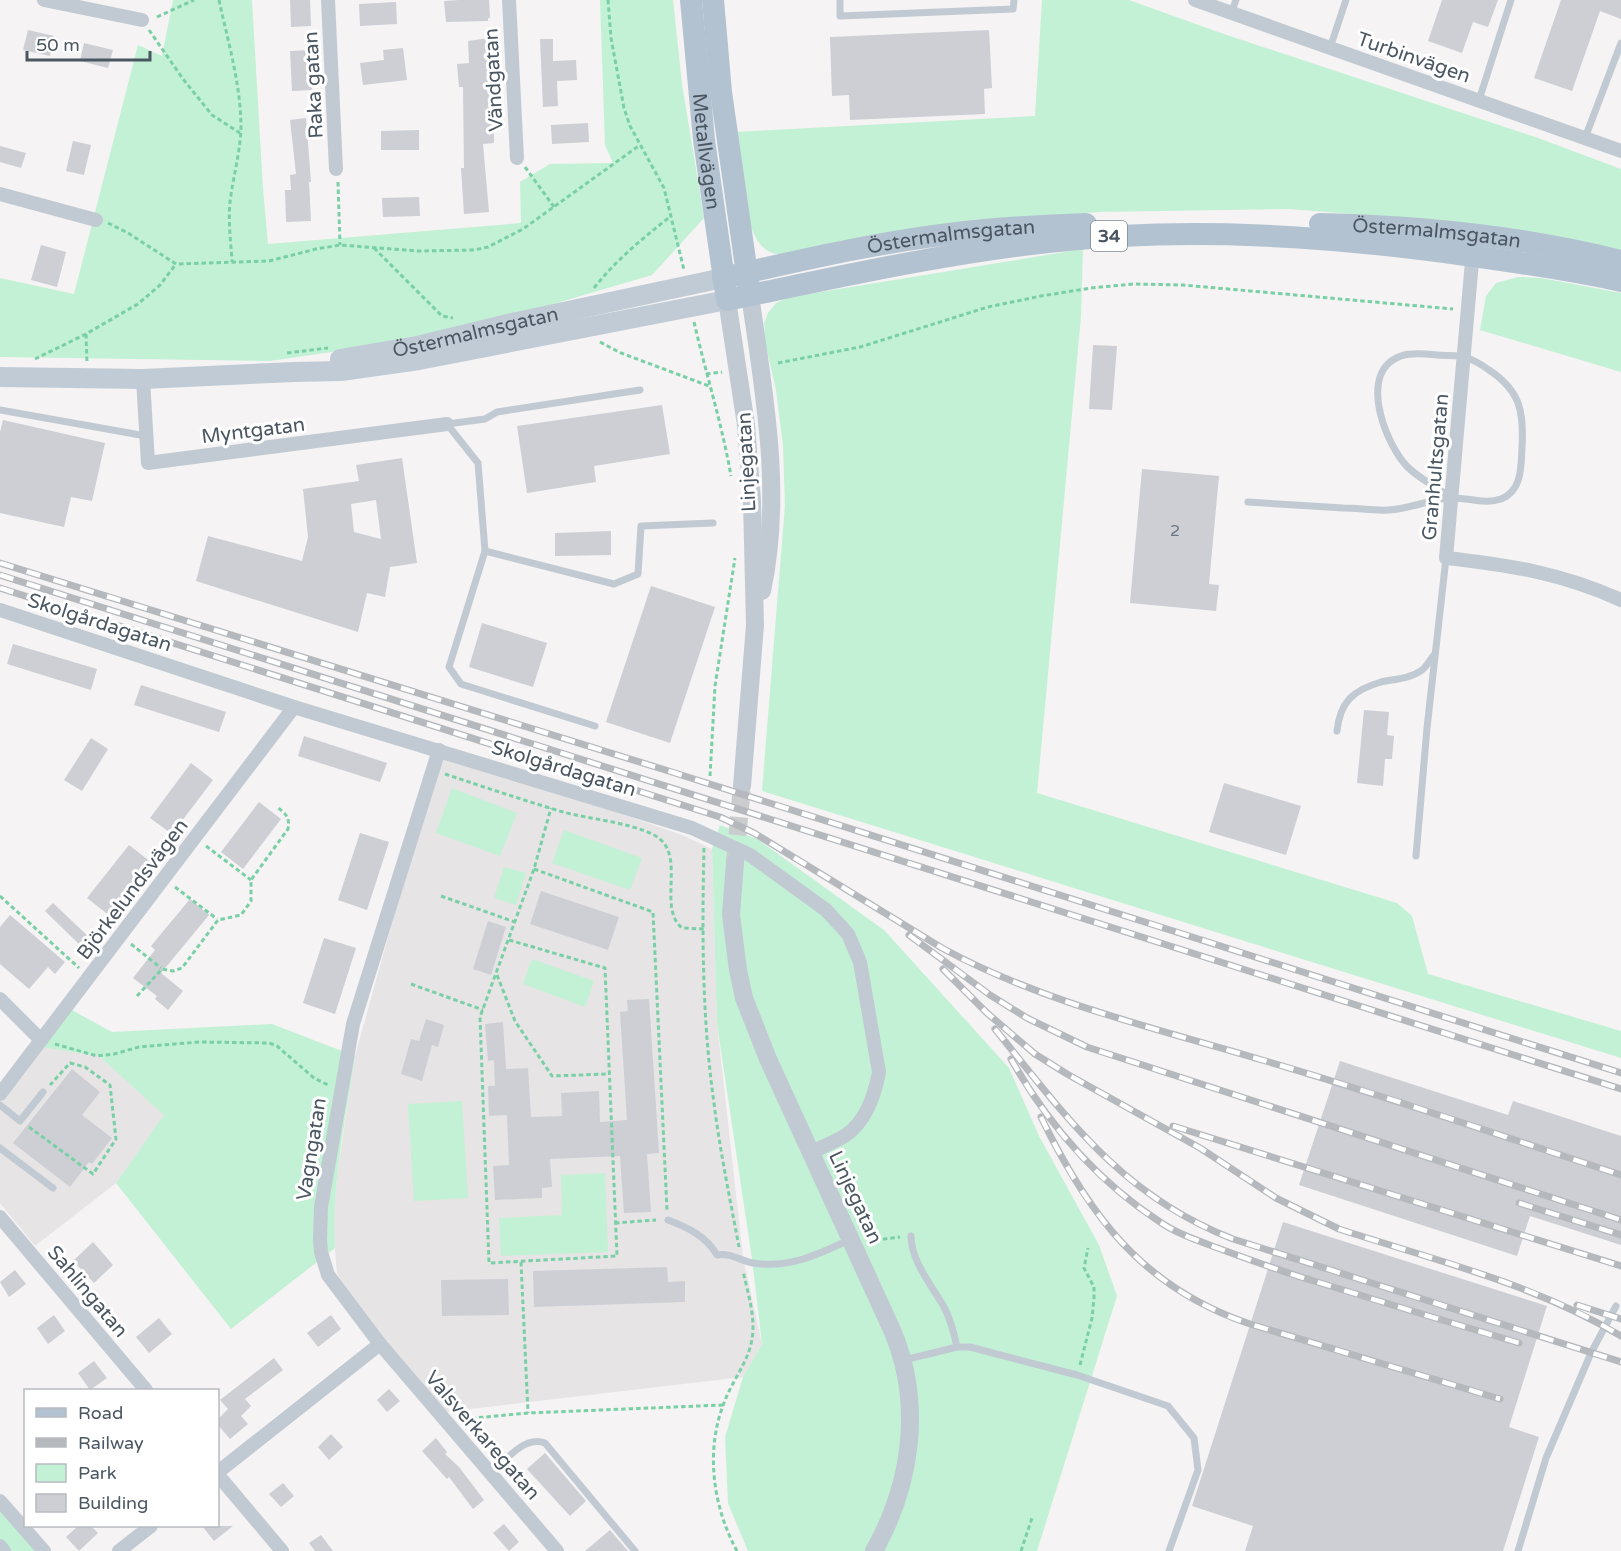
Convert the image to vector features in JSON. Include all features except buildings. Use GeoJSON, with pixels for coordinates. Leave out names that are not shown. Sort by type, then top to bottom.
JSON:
{"type":"FeatureCollection","features":[{"type":"Feature","properties":{"kind":"main road","name":"Metallvägen"},"geometry":{"type":"LineString","coordinates":[[691,0],[704,140],[725,289]]}},
{"type":"Feature","properties":{"kind":"main road","name":"Metallvägen"},"geometry":{"type":"LineString","coordinates":[[713,0],[721,92],[750,295]]}},
{"type":"Feature","properties":{"kind":"main road","name":"Östermalmsgatan"},"geometry":{"type":"LineString","coordinates":[[725,289],[746,272],[936,236],[1048,225],[1187,222],[1345,224],[1473,246],[1542,265],[1621,281]]}},
{"type":"Feature","properties":{"kind":"main road","name":"Östermalmsgatan"},"geometry":{"type":"LineString","coordinates":[[0,377],[87,370],[143,379],[341,372],[370,368],[725,289],[750,295],[940,256],[1100,237],[1186,233],[1261,234],[1473,246],[1546,246],[1621,261]]}},
{"type":"Feature","properties":{"kind":"street"},"geometry":{"type":"LineString","coordinates":[[45,0],[142,20]]}},
{"type":"Feature","properties":{"kind":"street","name":"Raka gatan"},"geometry":{"type":"LineString","coordinates":[[328,0],[336,169]]}},
{"type":"Feature","properties":{"kind":"street","name":"Vändgatan"},"geometry":{"type":"LineString","coordinates":[[509,0],[517,158]]}},
{"type":"Feature","properties":{"kind":"street","name":"Turbinvägen"},"geometry":{"type":"LineString","coordinates":[[1196,0],[1234,6],[1330,48],[1621,151]]}},
{"type":"Feature","properties":{"kind":"street"},"geometry":{"type":"LineString","coordinates":[[0,194],[96,220]]}},
{"type":"Feature","properties":{"kind":"street","name":"Granhultsgatan"},"geometry":{"type":"LineString","coordinates":[[1473,246],[1446,558],[1501,564],[1548,574],[1574,581],[1621,600]]}},
{"type":"Feature","properties":{"kind":"street","name":"Linjegatan"},"geometry":{"type":"LineString","coordinates":[[725,289],[740,380],[750,468],[755,626],[742,786]]}},
{"type":"Feature","properties":{"kind":"street","name":"Linjegatan"},"geometry":{"type":"LineString","coordinates":[[750,295],[769,429],[772,506],[766,570],[755,626]]}},
{"type":"Feature","properties":{"kind":"street","name":"Myntgatan"},"geometry":{"type":"LineString","coordinates":[[143,379],[148,463],[447,424]]}},
{"type":"Feature","properties":{"kind":"street","name":"Skolgårdagatan"},"geometry":{"type":"LineString","coordinates":[[0,610],[294,706],[692,828],[750,855],[837,920],[851,940],[860,962],[879,1072],[870,1103],[854,1127],[847,1135],[811,1152]]}},
{"type":"Feature","properties":{"kind":"street","name":"Björkelundsvägen"},"geometry":{"type":"LineString","coordinates":[[0,1094],[294,706]]}},
{"type":"Feature","properties":{"kind":"street","name":"Vagngatan"},"geometry":{"type":"LineString","coordinates":[[380,1344],[328,1275],[321,1252],[321,1207],[348,1046],[359,1000],[439,750]]}},
{"type":"Feature","properties":{"kind":"street","name":"Linjegatan"},"geometry":{"type":"LineString","coordinates":[[735,862],[731,915],[744,998],[754,1027],[904,1360],[910,1407],[905,1468],[894,1511],[874,1551]]}},
{"type":"Feature","properties":{"kind":"street"},"geometry":{"type":"LineString","coordinates":[[0,999],[41,1040]]}},
{"type":"Feature","properties":{"kind":"street","name":"Sahlingatan"},"geometry":{"type":"LineString","coordinates":[[0,1217],[145,1389]]}},
{"type":"Feature","properties":{"kind":"street"},"geometry":{"type":"LineString","coordinates":[[219,1472],[380,1344]]}},
{"type":"Feature","properties":{"kind":"street","name":"Valsverkaregatan"},"geometry":{"type":"LineString","coordinates":[[380,1344],[557,1551]]}},
{"type":"Feature","properties":{"kind":"street"},"geometry":{"type":"LineString","coordinates":[[219,1474],[282,1551]]}},
{"type":"Feature","properties":{"kind":"street"},"geometry":{"type":"LineString","coordinates":[[0,1501],[44,1551]]}},
{"type":"Feature","properties":{"kind":"street"},"geometry":{"type":"LineString","coordinates":[[119,1551],[150,1527]]}},
{"type":"Feature","properties":{"kind":"street"},"geometry":{"type":"LineString","coordinates":[[0,1546],[4,1551]]}},
{"type":"Feature","properties":{"kind":"lane"},"geometry":{"type":"LineString","coordinates":[[840,0],[840,16],[1012,9],[1014,0]]}},
{"type":"Feature","properties":{"kind":"lane"},"geometry":{"type":"LineString","coordinates":[[1330,48],[1346,0]]}},
{"type":"Feature","properties":{"kind":"lane"},"geometry":{"type":"LineString","coordinates":[[1479,100],[1511,0]]}},
{"type":"Feature","properties":{"kind":"lane"},"geometry":{"type":"LineString","coordinates":[[1586,138],[1621,43]]}},
{"type":"Feature","properties":{"kind":"lane"},"geometry":{"type":"LineString","coordinates":[[1248,502],[1389,510],[1452,498],[1490,502],[1502,499],[1515,488],[1520,477],[1523,426],[1520,405],[1512,390],[1502,378],[1464,357],[1423,354],[1401,356],[1388,364],[1381,374],[1378,390],[1383,421],[1394,448],[1405,465],[1452,498]]}},
{"type":"Feature","properties":{"kind":"lane"},"geometry":{"type":"LineString","coordinates":[[447,424],[485,419],[497,412],[640,390]]}},
{"type":"Feature","properties":{"kind":"lane"},"geometry":{"type":"LineString","coordinates":[[0,410],[146,436]]}},
{"type":"Feature","properties":{"kind":"lane"},"geometry":{"type":"LineString","coordinates":[[447,424],[478,464],[485,551],[449,667],[461,684],[595,726]]}},
{"type":"Feature","properties":{"kind":"lane"},"geometry":{"type":"LineString","coordinates":[[485,551],[614,584],[638,574],[641,526],[713,523]]}},
{"type":"Feature","properties":{"kind":"lane"},"geometry":{"type":"LineString","coordinates":[[1416,856],[1434,655],[1446,558]]}},
{"type":"Feature","properties":{"kind":"lane"},"geometry":{"type":"LineString","coordinates":[[1337,731],[1339,713],[1354,693],[1422,670],[1434,655]]}},
{"type":"Feature","properties":{"kind":"lane"},"geometry":{"type":"LineString","coordinates":[[0,1105],[20,1121],[43,1092]]}},
{"type":"Feature","properties":{"kind":"lane"},"geometry":{"type":"LineString","coordinates":[[0,1148],[53,1188]]}},
{"type":"Feature","properties":{"kind":"lane"},"geometry":{"type":"LineString","coordinates":[[668,1220],[702,1236],[713,1247],[717,1255],[728,1254],[755,1263],[776,1264],[807,1259],[851,1238]]}},
{"type":"Feature","properties":{"kind":"lane"},"geometry":{"type":"LineString","coordinates":[[911,1236],[911,1244],[916,1257],[945,1309],[957,1347]]}},
{"type":"Feature","properties":{"kind":"lane"},"geometry":{"type":"LineString","coordinates":[[1518,1551],[1546,1458],[1592,1353],[1616,1306]]}},
{"type":"Feature","properties":{"kind":"lane"},"geometry":{"type":"LineString","coordinates":[[904,1360],[957,1347],[980,1349],[1077,1375],[1168,1406],[1194,1438],[1198,1470],[1169,1551]]}},
{"type":"Feature","properties":{"kind":"lane"},"geometry":{"type":"LineString","coordinates":[[490,1474],[524,1444],[538,1440],[545,1443],[635,1551]]}},
{"type":"Feature","properties":{"kind":"path"},"geometry":{"type":"LineString","coordinates":[[194,0],[155,18],[142,20],[183,80],[212,115],[240,133]]}},
{"type":"Feature","properties":{"kind":"path"},"geometry":{"type":"LineString","coordinates":[[219,0],[235,74],[240,110],[238,165],[230,212],[232,262]]}},
{"type":"Feature","properties":{"kind":"path"},"geometry":{"type":"LineString","coordinates":[[608,0],[611,39],[624,108],[630,126],[660,178],[684,273]]}},
{"type":"Feature","properties":{"kind":"path"},"geometry":{"type":"LineString","coordinates":[[96,220],[120,228],[176,264],[269,261],[340,245],[447,252],[488,247],[524,229],[640,145]]}},
{"type":"Feature","properties":{"kind":"path"},"geometry":{"type":"LineString","coordinates":[[517,158],[554,207]]}},
{"type":"Feature","properties":{"kind":"path"},"geometry":{"type":"LineString","coordinates":[[336,169],[340,245]]}},
{"type":"Feature","properties":{"kind":"path"},"geometry":{"type":"LineString","coordinates":[[591,292],[608,270],[671,216]]}},
{"type":"Feature","properties":{"kind":"path"},"geometry":{"type":"LineString","coordinates":[[374,248],[442,316],[459,321]]}},
{"type":"Feature","properties":{"kind":"path"},"geometry":{"type":"LineString","coordinates":[[34,359],[47,355],[138,304],[160,285],[176,264]]}},
{"type":"Feature","properties":{"kind":"path"},"geometry":{"type":"LineString","coordinates":[[778,363],[860,347],[988,307],[1041,296],[1123,285],[1183,285],[1240,289],[1468,310]]}},
{"type":"Feature","properties":{"kind":"path"},"geometry":{"type":"LineString","coordinates":[[693,317],[709,387],[726,442],[733,483]]}},
{"type":"Feature","properties":{"kind":"path"},"geometry":{"type":"LineString","coordinates":[[86,334],[87,370]]}},
{"type":"Feature","properties":{"kind":"path"},"geometry":{"type":"LineString","coordinates":[[597,341],[621,353],[709,387]]}},
{"type":"Feature","properties":{"kind":"path"},"geometry":{"type":"LineString","coordinates":[[281,353],[336,347]]}},
{"type":"Feature","properties":{"kind":"path"},"geometry":{"type":"LineString","coordinates":[[87,370],[97,362]]}},
{"type":"Feature","properties":{"kind":"path"},"geometry":{"type":"LineString","coordinates":[[706,374],[731,370]]}},
{"type":"Feature","properties":{"kind":"path"},"geometry":{"type":"LineString","coordinates":[[710,776],[715,686],[735,557]]}},
{"type":"Feature","properties":{"kind":"path"},"geometry":{"type":"LineString","coordinates":[[433,770],[550,808],[646,831],[662,840],[669,852],[675,919],[678,924],[687,929],[704,929],[704,845]]}},
{"type":"Feature","properties":{"kind":"path"},"geometry":{"type":"LineString","coordinates":[[120,936],[162,969],[173,971],[182,969],[218,920],[241,915],[251,901],[251,880],[288,829],[288,816],[277,807]]}},
{"type":"Feature","properties":{"kind":"path"},"geometry":{"type":"LineString","coordinates":[[509,940],[605,968],[617,1256],[489,1263],[480,1017],[534,869],[550,808]]}},
{"type":"Feature","properties":{"kind":"path"},"geometry":{"type":"LineString","coordinates":[[195,837],[251,880]]}},
{"type":"Feature","properties":{"kind":"path"},"geometry":{"type":"LineString","coordinates":[[534,869],[653,912],[668,1220],[615,1222]]}},
{"type":"Feature","properties":{"kind":"path"},"geometry":{"type":"LineString","coordinates":[[164,879],[218,920]]}},
{"type":"Feature","properties":{"kind":"path"},"geometry":{"type":"LineString","coordinates":[[0,896],[89,978]]}},
{"type":"Feature","properties":{"kind":"path"},"geometry":{"type":"LineString","coordinates":[[441,896],[515,922]]}},
{"type":"Feature","properties":{"kind":"path"},"geometry":{"type":"LineString","coordinates":[[137,996],[162,969]]}},
{"type":"Feature","properties":{"kind":"path"},"geometry":{"type":"LineString","coordinates":[[496,974],[515,1021],[552,1076],[608,1074]]}},
{"type":"Feature","properties":{"kind":"path"},"geometry":{"type":"LineString","coordinates":[[411,984],[483,1010]]}},
{"type":"Feature","properties":{"kind":"path"},"geometry":{"type":"LineString","coordinates":[[41,1040],[97,1056],[139,1047],[199,1042],[268,1043],[277,1046],[314,1078],[328,1085],[341,1086]]}},
{"type":"Feature","properties":{"kind":"path"},"geometry":{"type":"LineString","coordinates":[[20,1121],[93,1173],[116,1139],[110,1085],[85,1067],[70,1063],[43,1092]]}},
{"type":"Feature","properties":{"kind":"path"},"geometry":{"type":"LineString","coordinates":[[1077,1375],[1086,1348],[1092,1318],[1094,1287],[1084,1268],[1088,1248]]}},
{"type":"Feature","properties":{"kind":"path"},"geometry":{"type":"LineString","coordinates":[[521,1262],[528,1413]]}},
{"type":"Feature","properties":{"kind":"path"},"geometry":{"type":"LineString","coordinates":[[453,1429],[466,1418],[528,1413],[723,1405]]}},
{"type":"Feature","properties":{"kind":"path"},"geometry":{"type":"LineString","coordinates":[[1021,1551],[1032,1518]]}},
{"type":"Feature","properties":{"kind":"shaded area"},"geometry":{"type":"Polygon","coordinates":[[[440,750],[682,835],[712,849],[717,1024],[743,1257],[762,1344],[743,1377],[445,1412],[356,1311],[337,1273],[333,1226],[337,1176],[355,1056],[440,750]]]}},
{"type":"Feature","properties":{"kind":"shaded area"},"geometry":{"type":"Polygon","coordinates":[[[40,1047],[99,1056],[165,1115],[116,1183],[35,1246],[0,1203],[0,1104],[40,1047]]]}},
{"type":"Feature","properties":{"kind":"green space"},"geometry":{"type":"Polygon","coordinates":[[[173,0],[252,0],[268,244],[521,223],[520,182],[550,164],[613,163],[605,145],[600,0],[673,0],[682,84],[704,218],[652,275],[509,317],[414,340],[270,361],[0,357],[0,278],[74,294],[138,45],[162,56],[173,0]]]}},
{"type":"Feature","properties":{"kind":"green space"},"geometry":{"type":"Polygon","coordinates":[[[1042,0],[1129,0],[1218,32],[1538,138],[1621,169],[1621,253],[1403,218],[1289,209],[1099,212],[1009,219],[785,255],[771,253],[764,248],[757,239],[746,210],[735,132],[1035,116],[1042,0]]]}},
{"type":"Feature","properties":{"kind":"green space"},"geometry":{"type":"Polygon","coordinates":[[[1083,249],[1081,316],[1037,793],[1397,903],[1412,916],[1428,974],[1621,1031],[1621,1058],[762,791],[785,505],[783,446],[764,324],[768,313],[776,303],[790,297],[1083,249]]]}},
{"type":"Feature","properties":{"kind":"green space"},"geometry":{"type":"Polygon","coordinates":[[[1518,277],[1541,278],[1621,293],[1621,372],[1480,330],[1486,296],[1496,283],[1518,277]]]}},
{"type":"Feature","properties":{"kind":"green space"},"geometry":{"type":"Polygon","coordinates":[[[452,788],[517,813],[500,856],[436,833],[452,788]]]}},
{"type":"Feature","properties":{"kind":"green space"},"geometry":{"type":"Polygon","coordinates":[[[720,825],[757,839],[884,930],[1009,1068],[1039,1136],[1099,1245],[1117,1296],[1037,1551],[748,1551],[728,1503],[725,1437],[743,1377],[762,1344],[752,1259],[717,1024],[712,849],[720,825]]]}},
{"type":"Feature","properties":{"kind":"green space"},"geometry":{"type":"Polygon","coordinates":[[[564,830],[642,858],[630,890],[552,863],[564,830]]]}},
{"type":"Feature","properties":{"kind":"green space"},"geometry":{"type":"Polygon","coordinates":[[[504,867],[526,873],[516,905],[494,898],[504,867]]]}},
{"type":"Feature","properties":{"kind":"green space"},"geometry":{"type":"Polygon","coordinates":[[[532,959],[594,981],[585,1007],[523,984],[532,959]]]}},
{"type":"Feature","properties":{"kind":"green space"},"geometry":{"type":"Polygon","coordinates":[[[70,1009],[112,1032],[272,1024],[355,1056],[337,1176],[335,1248],[231,1329],[116,1183],[164,1115],[99,1056],[40,1047],[70,1009]]]}},
{"type":"Feature","properties":{"kind":"green space"},"geometry":{"type":"Polygon","coordinates":[[[462,1101],[468,1198],[414,1201],[408,1104],[462,1101]]]}},
{"type":"Feature","properties":{"kind":"green space"},"geometry":{"type":"Polygon","coordinates":[[[605,1173],[608,1252],[501,1256],[499,1218],[562,1215],[561,1175],[605,1173]]]}},
{"type":"Feature","properties":{"kind":"green space"},"geometry":{"type":"Polygon","coordinates":[[[0,1498],[47,1551],[6,1551],[0,1545],[0,1498]]]}},
{"type":"Feature","properties":{"kind":"tunnel"},"geometry":{"type":"LineString","coordinates":[[735,862],[742,786]]}},
{"type":"Feature","properties":{"kind":"railway"},"geometry":{"type":"LineString","coordinates":[[0,563],[675,773],[1621,1073]]}},
{"type":"Feature","properties":{"kind":"railway"},"geometry":{"type":"LineString","coordinates":[[0,575],[1621,1089]]}},
{"type":"Feature","properties":{"kind":"railway"},"geometry":{"type":"LineString","coordinates":[[0,588],[720,817],[754,833],[942,948],[1019,984],[1140,1025],[1352,1087],[1621,1175]]}},
{"type":"Feature","properties":{"kind":"railway"},"geometry":{"type":"LineString","coordinates":[[909,935],[990,995],[1027,1018],[1087,1047],[1621,1220]]}},
{"type":"Feature","properties":{"kind":"railway"},"geometry":{"type":"LineString","coordinates":[[943,969],[987,1013],[1035,1054],[1200,1148],[1276,1198],[1339,1229],[1519,1287],[1588,1318],[1621,1336]]}},
{"type":"Feature","properties":{"kind":"railway"},"geometry":{"type":"LineString","coordinates":[[995,1029],[1047,1093],[1099,1151],[1159,1201],[1194,1221],[1233,1239],[1621,1362]]}},
{"type":"Feature","properties":{"kind":"railway"},"geometry":{"type":"LineString","coordinates":[[1011,1059],[1041,1107],[1076,1150],[1115,1188],[1167,1227],[1279,1270],[1519,1343]]}},
{"type":"Feature","properties":{"kind":"railway"},"geometry":{"type":"LineString","coordinates":[[1041,1117],[1059,1153],[1100,1217],[1123,1244],[1150,1269],[1179,1290],[1212,1309],[1250,1324],[1500,1399]]}},
{"type":"Feature","properties":{"kind":"railway"},"geometry":{"type":"LineString","coordinates":[[1173,1126],[1621,1266]]}},
{"type":"Feature","properties":{"kind":"railway"},"geometry":{"type":"LineString","coordinates":[[1519,1203],[1621,1235]]}},
{"type":"Feature","properties":{"kind":"railway"},"geometry":{"type":"LineString","coordinates":[[1577,1305],[1621,1319]]}}]}
